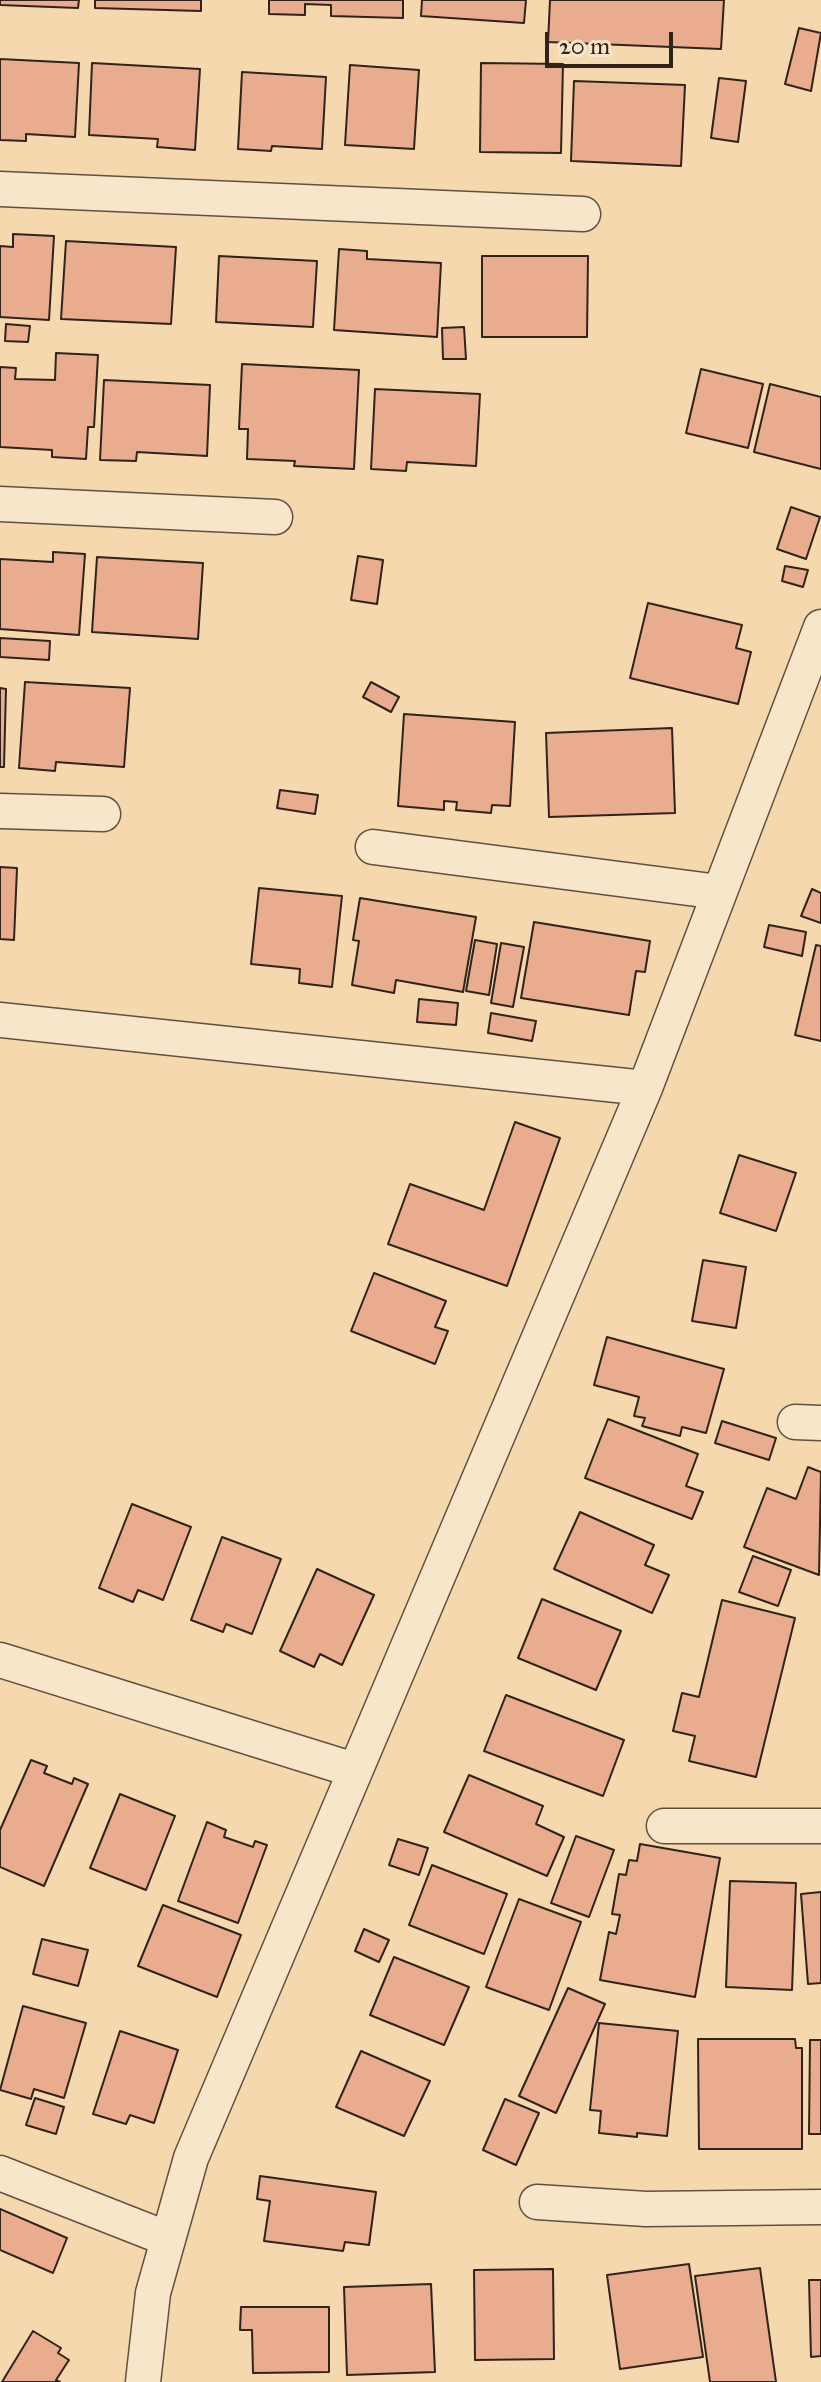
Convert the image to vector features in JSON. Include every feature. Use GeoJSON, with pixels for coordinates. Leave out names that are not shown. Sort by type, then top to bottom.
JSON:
{"type":"FeatureCollection","features":[{"type":"Feature","properties":{"kind":"street"},"geometry":{"type":"LineString","coordinates":[[0,189],[583,214]]}},
{"type":"Feature","properties":{"kind":"street"},"geometry":{"type":"LineString","coordinates":[[0,504],[275,517]]}},
{"type":"Feature","properties":{"kind":"street"},"geometry":{"type":"LineString","coordinates":[[143,2382],[153,2293],[191,2158],[645,1088],[821,627]]}},
{"type":"Feature","properties":{"kind":"street"},"geometry":{"type":"LineString","coordinates":[[0,811],[103,814]]}},
{"type":"Feature","properties":{"kind":"street"},"geometry":{"type":"LineString","coordinates":[[373,847],[719,892]]}},
{"type":"Feature","properties":{"kind":"street"},"geometry":{"type":"LineString","coordinates":[[15,1022],[645,1088]]}},
{"type":"Feature","properties":{"kind":"street"},"geometry":{"type":"LineString","coordinates":[[0,1660],[354,1770]]}},
{"type":"Feature","properties":{"kind":"street"},"geometry":{"type":"LineString","coordinates":[[664,1826],[821,1826]]}},
{"type":"Feature","properties":{"kind":"street"},"geometry":{"type":"LineString","coordinates":[[0,2173],[168,2239]]}},
{"type":"Feature","properties":{"kind":"street"},"geometry":{"type":"LineString","coordinates":[[537,2202],[646,2209],[821,2207]]}},
{"type":"Feature","properties":{"kind":"building"},"geometry":{"type":"Polygon","coordinates":[[[0,0],[79,0],[78,8],[0,5],[0,0]]]}},
{"type":"Feature","properties":{"kind":"building"},"geometry":{"type":"Polygon","coordinates":[[[95,0],[201,0],[201,11],[95,8],[95,0]]]}},
{"type":"Feature","properties":{"kind":"building"},"geometry":{"type":"Polygon","coordinates":[[[269,0],[403,0],[403,18],[331,16],[331,5],[305,4],[305,15],[269,14],[269,0]]]}},
{"type":"Feature","properties":{"kind":"building"},"geometry":{"type":"Polygon","coordinates":[[[422,0],[526,0],[524,23],[421,16],[422,0]]]}},
{"type":"Feature","properties":{"kind":"building"},"geometry":{"type":"Polygon","coordinates":[[[550,0],[724,0],[721,49],[548,42],[550,0]]]}},
{"type":"Feature","properties":{"kind":"building"},"geometry":{"type":"Polygon","coordinates":[[[799,28],[821,33],[811,91],[785,84],[799,28]]]}},
{"type":"Feature","properties":{"kind":"building"},"geometry":{"type":"Polygon","coordinates":[[[0,59],[79,63],[75,137],[26,134],[26,141],[0,140],[0,59]]]}},
{"type":"Feature","properties":{"kind":"building"},"geometry":{"type":"Polygon","coordinates":[[[92,63],[200,69],[195,150],[157,147],[158,139],[89,135],[92,63]]]}},
{"type":"Feature","properties":{"kind":"building"},"geometry":{"type":"Polygon","coordinates":[[[481,63],[563,64],[561,153],[480,152],[481,63]]]}},
{"type":"Feature","properties":{"kind":"building"},"geometry":{"type":"Polygon","coordinates":[[[350,65],[419,70],[414,149],[345,145],[350,65]]]}},
{"type":"Feature","properties":{"kind":"building"},"geometry":{"type":"Polygon","coordinates":[[[242,72],[326,77],[322,149],[272,146],[271,151],[238,149],[242,72]]]}},
{"type":"Feature","properties":{"kind":"building"},"geometry":{"type":"Polygon","coordinates":[[[719,78],[746,81],[738,142],[711,138],[719,78]]]}},
{"type":"Feature","properties":{"kind":"building"},"geometry":{"type":"Polygon","coordinates":[[[574,81],[685,85],[681,166],[571,161],[574,81]]]}},
{"type":"Feature","properties":{"kind":"building"},"geometry":{"type":"Polygon","coordinates":[[[13,234],[54,236],[49,320],[0,317],[0,246],[13,247],[13,234]]]}},
{"type":"Feature","properties":{"kind":"building"},"geometry":{"type":"Polygon","coordinates":[[[66,241],[176,247],[171,324],[61,319],[66,241]]]}},
{"type":"Feature","properties":{"kind":"building"},"geometry":{"type":"Polygon","coordinates":[[[339,249],[367,251],[367,259],[441,263],[437,337],[334,330],[339,249]]]}},
{"type":"Feature","properties":{"kind":"building"},"geometry":{"type":"Polygon","coordinates":[[[219,256],[317,261],[313,327],[216,322],[219,256]]]}},
{"type":"Feature","properties":{"kind":"building"},"geometry":{"type":"Polygon","coordinates":[[[482,256],[588,256],[587,337],[482,337],[482,256]]]}},
{"type":"Feature","properties":{"kind":"building"},"geometry":{"type":"Polygon","coordinates":[[[6,324],[30,326],[28,342],[5,341],[6,324]]]}},
{"type":"Feature","properties":{"kind":"building"},"geometry":{"type":"Polygon","coordinates":[[[464,327],[466,359],[443,359],[442,328],[464,327]]]}},
{"type":"Feature","properties":{"kind":"building"},"geometry":{"type":"Polygon","coordinates":[[[56,353],[98,355],[94,427],[88,427],[86,459],[52,457],[52,450],[0,447],[0,367],[16,368],[15,379],[55,380],[56,353]]]}},
{"type":"Feature","properties":{"kind":"building"},"geometry":{"type":"Polygon","coordinates":[[[242,364],[359,370],[354,469],[294,466],[295,461],[247,459],[248,429],[239,429],[242,364]]]}},
{"type":"Feature","properties":{"kind":"building"},"geometry":{"type":"Polygon","coordinates":[[[701,369],[763,384],[748,448],[686,433],[701,369]]]}},
{"type":"Feature","properties":{"kind":"building"},"geometry":{"type":"Polygon","coordinates":[[[104,380],[210,385],[207,456],[137,452],[136,461],[100,460],[104,380]]]}},
{"type":"Feature","properties":{"kind":"building"},"geometry":{"type":"Polygon","coordinates":[[[770,384],[821,397],[821,469],[754,452],[770,384]]]}},
{"type":"Feature","properties":{"kind":"building"},"geometry":{"type":"Polygon","coordinates":[[[375,389],[480,394],[476,466],[407,462],[406,471],[371,469],[375,389]]]}},
{"type":"Feature","properties":{"kind":"building"},"geometry":{"type":"Polygon","coordinates":[[[791,507],[820,517],[806,559],[777,549],[791,507]]]}},
{"type":"Feature","properties":{"kind":"building"},"geometry":{"type":"Polygon","coordinates":[[[53,552],[85,554],[79,635],[0,629],[0,559],[53,562],[53,552]]]}},
{"type":"Feature","properties":{"kind":"building"},"geometry":{"type":"Polygon","coordinates":[[[358,556],[383,560],[377,604],[351,600],[358,556]]]}},
{"type":"Feature","properties":{"kind":"building"},"geometry":{"type":"Polygon","coordinates":[[[97,557],[203,563],[198,639],[92,632],[97,557]]]}},
{"type":"Feature","properties":{"kind":"building"},"geometry":{"type":"Polygon","coordinates":[[[785,566],[808,570],[803,587],[782,581],[785,566]]]}},
{"type":"Feature","properties":{"kind":"building"},"geometry":{"type":"Polygon","coordinates":[[[648,603],[742,625],[736,648],[751,652],[738,704],[630,678],[648,603]]]}},
{"type":"Feature","properties":{"kind":"building"},"geometry":{"type":"Polygon","coordinates":[[[0,638],[50,641],[49,660],[0,657],[0,638]]]}},
{"type":"Feature","properties":{"kind":"building"},"geometry":{"type":"Polygon","coordinates":[[[25,682],[130,688],[124,767],[56,762],[55,771],[19,768],[25,682]]]}},
{"type":"Feature","properties":{"kind":"building"},"geometry":{"type":"Polygon","coordinates":[[[371,682],[399,697],[391,712],[363,697],[371,682]]]}},
{"type":"Feature","properties":{"kind":"building"},"geometry":{"type":"Polygon","coordinates":[[[0,688],[6,689],[4,767],[0,767],[0,688]]]}},
{"type":"Feature","properties":{"kind":"building"},"geometry":{"type":"Polygon","coordinates":[[[404,714],[515,722],[510,806],[492,805],[491,813],[456,810],[457,802],[444,801],[444,810],[398,806],[404,714]]]}},
{"type":"Feature","properties":{"kind":"building"},"geometry":{"type":"Polygon","coordinates":[[[672,728],[675,813],[549,817],[546,733],[672,728]]]}},
{"type":"Feature","properties":{"kind":"building"},"geometry":{"type":"Polygon","coordinates":[[[280,790],[318,795],[315,814],[277,808],[280,790]]]}},
{"type":"Feature","properties":{"kind":"building"},"geometry":{"type":"Polygon","coordinates":[[[0,867],[17,868],[14,940],[0,939],[0,867]]]}},
{"type":"Feature","properties":{"kind":"building"},"geometry":{"type":"Polygon","coordinates":[[[259,888],[342,896],[332,987],[299,983],[300,969],[251,964],[259,888]]]}},
{"type":"Feature","properties":{"kind":"building"},"geometry":{"type":"Polygon","coordinates":[[[812,889],[821,893],[821,923],[801,916],[812,889]]]}},
{"type":"Feature","properties":{"kind":"building"},"geometry":{"type":"Polygon","coordinates":[[[360,898],[476,917],[463,992],[396,980],[394,993],[352,985],[359,941],[353,940],[360,898]]]}},
{"type":"Feature","properties":{"kind":"building"},"geometry":{"type":"Polygon","coordinates":[[[534,922],[650,941],[645,972],[636,971],[629,1015],[521,998],[534,922]]]}},
{"type":"Feature","properties":{"kind":"building"},"geometry":{"type":"Polygon","coordinates":[[[769,925],[806,932],[802,956],[764,947],[769,925]]]}},
{"type":"Feature","properties":{"kind":"building"},"geometry":{"type":"Polygon","coordinates":[[[475,940],[497,944],[489,995],[466,991],[475,940]]]}},
{"type":"Feature","properties":{"kind":"building"},"geometry":{"type":"Polygon","coordinates":[[[501,943],[524,947],[513,1007],[491,1003],[501,943]]]}},
{"type":"Feature","properties":{"kind":"building"},"geometry":{"type":"Polygon","coordinates":[[[816,945],[821,946],[821,1041],[795,1035],[816,945]]]}},
{"type":"Feature","properties":{"kind":"building"},"geometry":{"type":"Polygon","coordinates":[[[419,999],[458,1003],[456,1025],[417,1022],[419,999]]]}},
{"type":"Feature","properties":{"kind":"building"},"geometry":{"type":"Polygon","coordinates":[[[491,1013],[536,1021],[532,1041],[488,1033],[491,1013]]]}},
{"type":"Feature","properties":{"kind":"building"},"geometry":{"type":"Polygon","coordinates":[[[515,1122],[560,1138],[507,1286],[388,1244],[410,1184],[484,1210],[515,1122]]]}},
{"type":"Feature","properties":{"kind":"building"},"geometry":{"type":"Polygon","coordinates":[[[739,1155],[796,1173],[776,1231],[720,1213],[739,1155]]]}},
{"type":"Feature","properties":{"kind":"building"},"geometry":{"type":"Polygon","coordinates":[[[703,1260],[746,1267],[736,1328],[692,1321],[703,1260]]]}},
{"type":"Feature","properties":{"kind":"building"},"geometry":{"type":"Polygon","coordinates":[[[374,1273],[446,1301],[435,1327],[448,1331],[435,1364],[351,1331],[374,1273]]]}},
{"type":"Feature","properties":{"kind":"building"},"geometry":{"type":"Polygon","coordinates":[[[607,1337],[724,1369],[706,1433],[682,1427],[680,1436],[642,1426],[645,1418],[634,1416],[639,1397],[594,1385],[607,1337]]]}},
{"type":"Feature","properties":{"kind":"building"},"geometry":{"type":"Polygon","coordinates":[[[608,1419],[698,1454],[686,1486],[703,1492],[692,1519],[585,1478],[608,1419]]]}},
{"type":"Feature","properties":{"kind":"building"},"geometry":{"type":"Polygon","coordinates":[[[722,1421],[776,1438],[769,1460],[715,1443],[722,1421]]]}},
{"type":"Feature","properties":{"kind":"building"},"geometry":{"type":"Polygon","coordinates":[[[808,1467],[821,1472],[819,1575],[744,1547],[767,1488],[796,1499],[808,1467]]]}},
{"type":"Feature","properties":{"kind":"building"},"geometry":{"type":"Polygon","coordinates":[[[132,1504],[191,1527],[163,1600],[138,1590],[133,1602],[99,1588],[132,1504]]]}},
{"type":"Feature","properties":{"kind":"building"},"geometry":{"type":"Polygon","coordinates":[[[580,1512],[654,1545],[645,1565],[669,1575],[652,1613],[554,1569],[580,1512]]]}},
{"type":"Feature","properties":{"kind":"building"},"geometry":{"type":"Polygon","coordinates":[[[222,1537],[281,1559],[252,1634],[226,1624],[223,1632],[191,1620],[222,1537]]]}},
{"type":"Feature","properties":{"kind":"building"},"geometry":{"type":"Polygon","coordinates":[[[753,1556],[791,1570],[778,1606],[739,1592],[753,1556]]]}},
{"type":"Feature","properties":{"kind":"building"},"geometry":{"type":"Polygon","coordinates":[[[317,1569],[374,1595],[342,1665],[320,1654],[314,1667],[280,1651],[317,1569]]]}},
{"type":"Feature","properties":{"kind":"building"},"geometry":{"type":"Polygon","coordinates":[[[542,1599],[621,1631],[596,1690],[518,1658],[542,1599]]]}},
{"type":"Feature","properties":{"kind":"building"},"geometry":{"type":"Polygon","coordinates":[[[722,1600],[795,1618],[756,1777],[689,1761],[695,1736],[673,1731],[682,1693],[699,1697],[722,1600]]]}},
{"type":"Feature","properties":{"kind":"building"},"geometry":{"type":"Polygon","coordinates":[[[506,1695],[624,1740],[603,1796],[484,1751],[506,1695]]]}},
{"type":"Feature","properties":{"kind":"building"},"geometry":{"type":"Polygon","coordinates":[[[31,1760],[47,1766],[44,1773],[72,1784],[74,1778],[88,1784],[44,1886],[0,1867],[0,1830],[31,1760]]]}},
{"type":"Feature","properties":{"kind":"building"},"geometry":{"type":"Polygon","coordinates":[[[469,1775],[543,1806],[536,1824],[564,1837],[547,1876],[444,1832],[469,1775]]]}},
{"type":"Feature","properties":{"kind":"building"},"geometry":{"type":"Polygon","coordinates":[[[120,1794],[175,1816],[146,1890],[90,1868],[120,1794]]]}},
{"type":"Feature","properties":{"kind":"building"},"geometry":{"type":"Polygon","coordinates":[[[207,1822],[226,1830],[224,1837],[253,1847],[255,1841],[267,1845],[238,1923],[178,1901],[207,1822]]]}},
{"type":"Feature","properties":{"kind":"building"},"geometry":{"type":"Polygon","coordinates":[[[576,1836],[614,1850],[589,1917],[551,1903],[576,1836]]]}},
{"type":"Feature","properties":{"kind":"building"},"geometry":{"type":"Polygon","coordinates":[[[398,1839],[428,1848],[419,1875],[389,1865],[398,1839]]]}},
{"type":"Feature","properties":{"kind":"building"},"geometry":{"type":"Polygon","coordinates":[[[640,1844],[720,1858],[695,1997],[600,1980],[609,1932],[616,1934],[620,1915],[612,1914],[619,1874],[626,1875],[629,1860],[637,1861],[640,1844]]]}},
{"type":"Feature","properties":{"kind":"building"},"geometry":{"type":"Polygon","coordinates":[[[432,1865],[507,1894],[484,1954],[409,1925],[432,1865]]]}},
{"type":"Feature","properties":{"kind":"building"},"geometry":{"type":"Polygon","coordinates":[[[730,1881],[796,1883],[792,1990],[726,1987],[730,1881]]]}},
{"type":"Feature","properties":{"kind":"building"},"geometry":{"type":"Polygon","coordinates":[[[821,1892],[821,1983],[808,1984],[801,1894],[821,1892]]]}},
{"type":"Feature","properties":{"kind":"building"},"geometry":{"type":"Polygon","coordinates":[[[519,1899],[581,1922],[549,2010],[486,1987],[519,1899]]]}},
{"type":"Feature","properties":{"kind":"building"},"geometry":{"type":"Polygon","coordinates":[[[163,1905],[241,1935],[217,1997],[138,1966],[163,1905]]]}},
{"type":"Feature","properties":{"kind":"building"},"geometry":{"type":"Polygon","coordinates":[[[364,1929],[389,1940],[379,1962],[355,1951],[364,1929]]]}},
{"type":"Feature","properties":{"kind":"building"},"geometry":{"type":"Polygon","coordinates":[[[42,1939],[88,1950],[78,1986],[33,1974],[42,1939]]]}},
{"type":"Feature","properties":{"kind":"building"},"geometry":{"type":"Polygon","coordinates":[[[394,1957],[469,1987],[444,2045],[370,2015],[394,1957]]]}},
{"type":"Feature","properties":{"kind":"building"},"geometry":{"type":"Polygon","coordinates":[[[568,1988],[605,2004],[556,2113],[519,2096],[568,1988]]]}},
{"type":"Feature","properties":{"kind":"building"},"geometry":{"type":"Polygon","coordinates":[[[23,2006],[86,2023],[64,2098],[34,2089],[31,2099],[0,2090],[23,2006]]]}},
{"type":"Feature","properties":{"kind":"building"},"geometry":{"type":"Polygon","coordinates":[[[599,2023],[678,2031],[667,2136],[599,2133],[601,2111],[590,2110],[599,2023]]]}},
{"type":"Feature","properties":{"kind":"building"},"geometry":{"type":"Polygon","coordinates":[[[120,2031],[178,2050],[154,2123],[130,2115],[126,2124],[93,2114],[120,2031]]]}},
{"type":"Feature","properties":{"kind":"building"},"geometry":{"type":"Polygon","coordinates":[[[698,2039],[795,2039],[796,2048],[802,2048],[802,2149],[699,2149],[698,2039]]]}},
{"type":"Feature","properties":{"kind":"building"},"geometry":{"type":"Polygon","coordinates":[[[810,2040],[821,2040],[821,2134],[809,2134],[810,2040]]]}},
{"type":"Feature","properties":{"kind":"building"},"geometry":{"type":"Polygon","coordinates":[[[361,2051],[430,2081],[404,2136],[336,2107],[361,2051]]]}},
{"type":"Feature","properties":{"kind":"building"},"geometry":{"type":"Polygon","coordinates":[[[35,2098],[64,2107],[56,2134],[26,2125],[35,2098]]]}},
{"type":"Feature","properties":{"kind":"building"},"geometry":{"type":"Polygon","coordinates":[[[505,2099],[539,2113],[516,2165],[483,2150],[505,2099]]]}},
{"type":"Feature","properties":{"kind":"building"},"geometry":{"type":"Polygon","coordinates":[[[260,2176],[376,2192],[369,2245],[345,2242],[343,2251],[264,2241],[270,2201],[257,2199],[260,2176]]]}},
{"type":"Feature","properties":{"kind":"building"},"geometry":{"type":"Polygon","coordinates":[[[0,2209],[67,2238],[53,2273],[0,2250],[0,2209]]]}},
{"type":"Feature","properties":{"kind":"building"},"geometry":{"type":"Polygon","coordinates":[[[689,2264],[703,2357],[620,2369],[607,2275],[689,2264]]]}},
{"type":"Feature","properties":{"kind":"building"},"geometry":{"type":"Polygon","coordinates":[[[760,2268],[776,2382],[710,2382],[695,2276],[760,2268]]]}},
{"type":"Feature","properties":{"kind":"building"},"geometry":{"type":"Polygon","coordinates":[[[553,2269],[554,2359],[475,2360],[474,2270],[553,2269]]]}},
{"type":"Feature","properties":{"kind":"building"},"geometry":{"type":"Polygon","coordinates":[[[809,2280],[821,2280],[821,2356],[811,2357],[809,2280]]]}},
{"type":"Feature","properties":{"kind":"building"},"geometry":{"type":"Polygon","coordinates":[[[431,2284],[435,2372],[347,2375],[344,2287],[431,2284]]]}},
{"type":"Feature","properties":{"kind":"building"},"geometry":{"type":"Polygon","coordinates":[[[241,2307],[329,2307],[329,2372],[253,2373],[252,2330],[240,2330],[241,2307]]]}},
{"type":"Feature","properties":{"kind":"building"},"geometry":{"type":"Polygon","coordinates":[[[33,2331],[61,2348],[58,2353],[69,2360],[56,2380],[60,2382],[2,2382],[33,2331]]]}}]}
